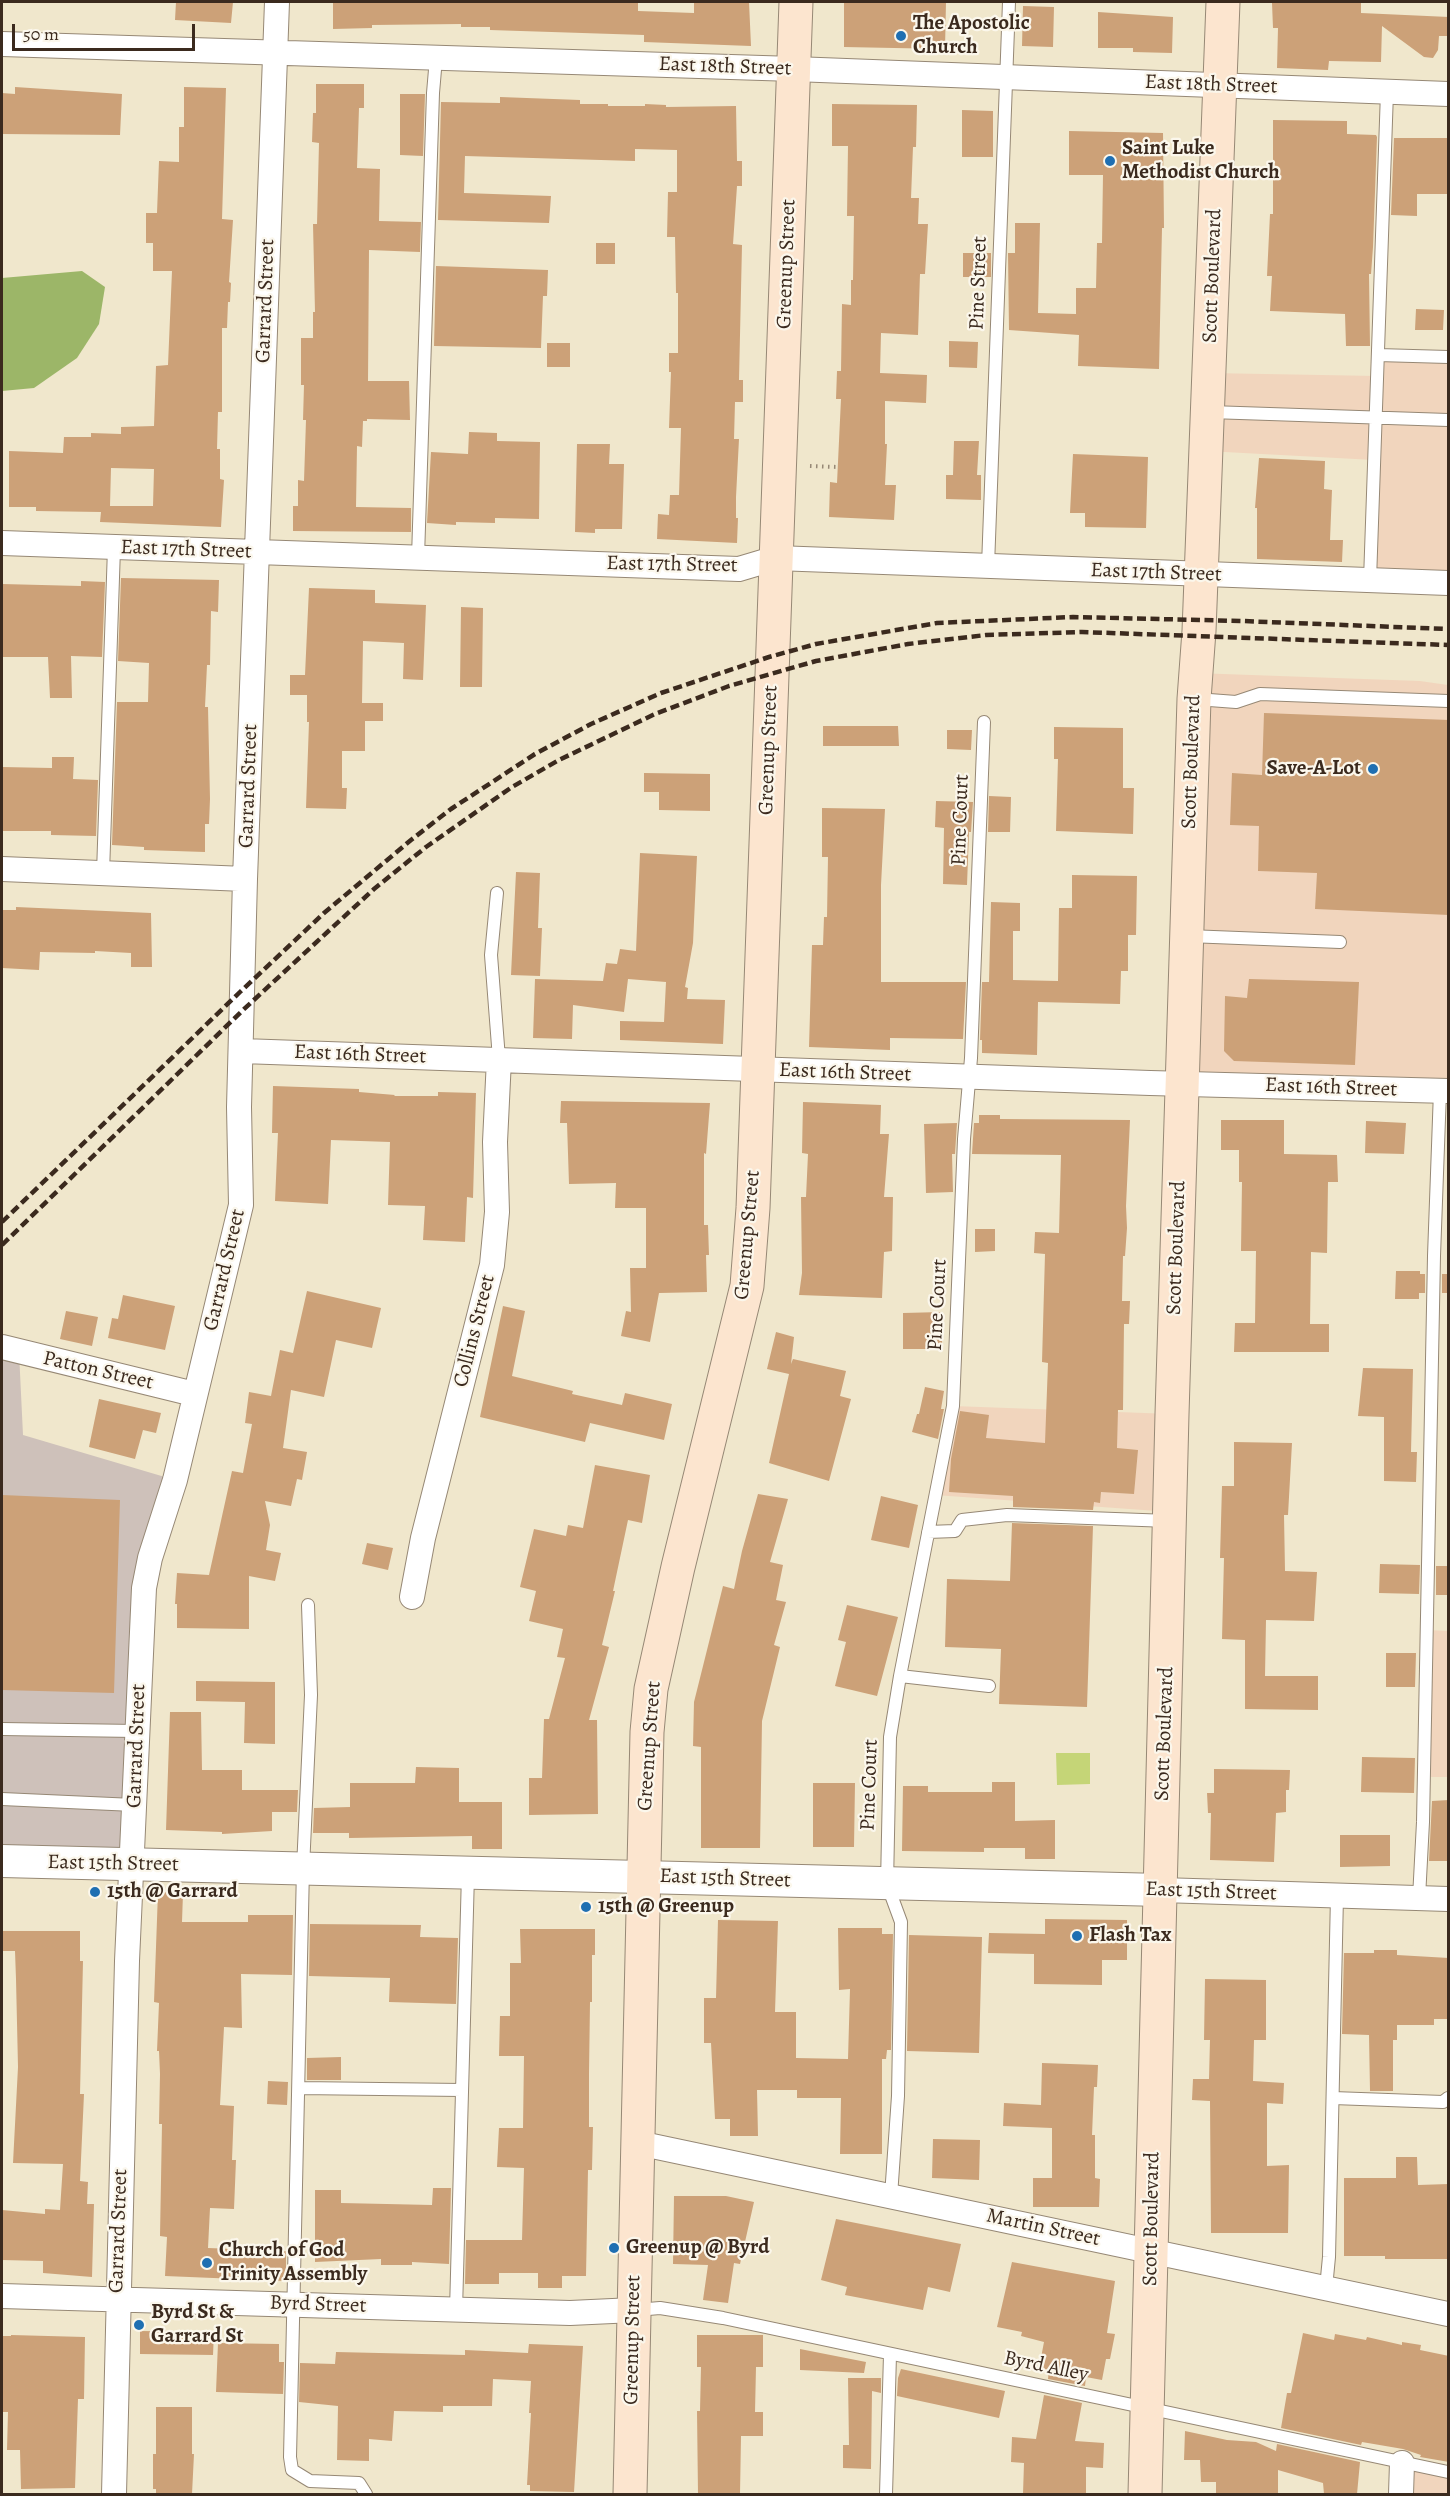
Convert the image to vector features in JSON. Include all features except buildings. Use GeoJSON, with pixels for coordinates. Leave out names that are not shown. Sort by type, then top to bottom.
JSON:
{"type":"FeatureCollection","features":[{"type":"Feature","properties":{"kind":"main road","name":"Greenup Street"},"geometry":{"type":"LineString","coordinates":[[630,2494],[643,1876],[647,1732],[651,1689],[678,1567],[747,1286],[753,1208],[796,2]]}},
{"type":"Feature","properties":{"kind":"main road","name":"Scott Boulevard"},"geometry":{"type":"LineString","coordinates":[[1145,2494],[1194,699],[1202,574],[1223,2]]}},
{"type":"Feature","properties":{"kind":"street","name":"Garrard Street"},"geometry":{"type":"LineString","coordinates":[[114,2494],[127,1961],[144,1588],[150,1558],[175,1480],[241,1205],[239,1107],[245,879],[277,2]]}},
{"type":"Feature","properties":{"kind":"street","name":"East 18th Street"},"geometry":{"type":"LineString","coordinates":[[2,44],[794,69],[1449,94]]}},
{"type":"Feature","properties":{"kind":"street","name":"East 17th Street"},"geometry":{"type":"LineString","coordinates":[[2,543],[740,569],[776,558],[1449,583]]}},
{"type":"Feature","properties":{"kind":"street"},"geometry":{"type":"LineString","coordinates":[[2,869],[245,879]]}},
{"type":"Feature","properties":{"kind":"street","name":"East 16th Street"},"geometry":{"type":"LineString","coordinates":[[242,1051],[758,1070],[1444,1091]]}},
{"type":"Feature","properties":{"kind":"street","name":"Collins Street"},"geometry":{"type":"LineString","coordinates":[[412,1597],[423,1538],[492,1265],[497,1212],[495,1142],[500,1059]]}},
{"type":"Feature","properties":{"kind":"street","name":"Patton Street"},"geometry":{"type":"LineString","coordinates":[[2,1347],[194,1394]]}},
{"type":"Feature","properties":{"kind":"street","name":"East 15th Street"},"geometry":{"type":"LineString","coordinates":[[2,1861],[643,1876],[1449,1899]]}},
{"type":"Feature","properties":{"kind":"street","name":"Martin Street"},"geometry":{"type":"LineString","coordinates":[[638,2143],[1449,2314]]}},
{"type":"Feature","properties":{"kind":"street","name":"Byrd Street"},"geometry":{"type":"LineString","coordinates":[[2,2296],[570,2313],[634,2310]]}},
{"type":"Feature","properties":{"kind":"street"},"geometry":{"type":"LineString","coordinates":[[1401,2494],[1402,2463]]}},
{"type":"Feature","properties":{"kind":"lane","name":"Pine Street"},"geometry":{"type":"LineString","coordinates":[[988,566],[1009,2]]}},
{"type":"Feature","properties":{"kind":"lane"},"geometry":{"type":"LineString","coordinates":[[418,557],[436,58]]}},
{"type":"Feature","properties":{"kind":"lane"},"geometry":{"type":"LineString","coordinates":[[1370,580],[1388,92]]}},
{"type":"Feature","properties":{"kind":"lane"},"geometry":{"type":"LineString","coordinates":[[1378,355],[1449,357]]}},
{"type":"Feature","properties":{"kind":"lane"},"geometry":{"type":"LineString","coordinates":[[1208,412],[1449,420]]}},
{"type":"Feature","properties":{"kind":"lane"},"geometry":{"type":"LineString","coordinates":[[103,873],[114,548]]}},
{"type":"Feature","properties":{"kind":"lane"},"geometry":{"type":"LineString","coordinates":[[1194,699],[1236,702],[1260,694],[1449,701]]}},
{"type":"Feature","properties":{"kind":"lane","name":"Pine Court"},"geometry":{"type":"LineString","coordinates":[[887,1884],[890,1737],[953,1406],[971,1058],[984,722]]}},
{"type":"Feature","properties":{"kind":"lane"},"geometry":{"type":"LineString","coordinates":[[497,893],[491,956],[500,1059]]}},
{"type":"Feature","properties":{"kind":"lane"},"geometry":{"type":"LineString","coordinates":[[1187,936],[1340,942]]}},
{"type":"Feature","properties":{"kind":"lane"},"geometry":{"type":"LineString","coordinates":[[1419,1898],[1444,1091]]}},
{"type":"Feature","properties":{"kind":"lane"},"geometry":{"type":"LineString","coordinates":[[928,1532],[955,1531],[962,1520],[1006,1515],[1170,1521]]}},
{"type":"Feature","properties":{"kind":"lane"},"geometry":{"type":"LineString","coordinates":[[308,1605],[311,1695],[303,1868],[291,2457],[292,2469],[310,2481],[359,2483],[366,2494]]}},
{"type":"Feature","properties":{"kind":"lane"},"geometry":{"type":"LineString","coordinates":[[900,1676],[989,1686]]}},
{"type":"Feature","properties":{"kind":"lane"},"geometry":{"type":"LineString","coordinates":[[2,1729],[136,1731]]}},
{"type":"Feature","properties":{"kind":"lane"},"geometry":{"type":"LineString","coordinates":[[2,1799],[134,1805]]}},
{"type":"Feature","properties":{"kind":"lane"},"geometry":{"type":"LineString","coordinates":[[456,2310],[468,1873]]}},
{"type":"Feature","properties":{"kind":"lane"},"geometry":{"type":"LineString","coordinates":[[887,1884],[901,1922],[898,2096],[891,2196]]}},
{"type":"Feature","properties":{"kind":"lane"},"geometry":{"type":"LineString","coordinates":[[1326,2288],[1329,2257],[1337,1896]]}},
{"type":"Feature","properties":{"kind":"lane"},"geometry":{"type":"LineString","coordinates":[[299,2088],[462,2090]]}},
{"type":"Feature","properties":{"kind":"lane"},"geometry":{"type":"LineString","coordinates":[[1333,2098],[1443,2102],[1449,2098]]}},
{"type":"Feature","properties":{"kind":"lane","name":"Byrd Alley"},"geometry":{"type":"LineString","coordinates":[[634,2310],[660,2308],[723,2318],[1449,2472]]}},
{"type":"Feature","properties":{"kind":"lane"},"geometry":{"type":"LineString","coordinates":[[886,2494],[891,2355]]}},
{"type":"Feature","properties":{"kind":"path"},"geometry":{"type":"LineString","coordinates":[[810,466],[838,467]]}},
{"type":"Feature","properties":{"kind":"shaded area"},"geometry":{"type":"Polygon","coordinates":[[[1378,355],[1448,357],[1448,583],[1370,580],[1374,460],[1206,451],[1209,373],[1377,376],[1378,355]]]}},
{"type":"Feature","properties":{"kind":"shaded area"},"geometry":{"type":"Polygon","coordinates":[[[1195,673],[1420,681],[1448,685],[1448,1091],[1182,1083],[1195,673]]]}},
{"type":"Feature","properties":{"kind":"shaded area"},"geometry":{"type":"Polygon","coordinates":[[[2,1347],[19,1352],[23,1435],[175,1480],[150,1558],[132,1865],[2,1862],[2,1347]]]}},
{"type":"Feature","properties":{"kind":"shaded area"},"geometry":{"type":"Polygon","coordinates":[[[953,1406],[1172,1414],[1171,1512],[935,1495],[953,1406]]]}},
{"type":"Feature","properties":{"kind":"shaded area"},"geometry":{"type":"Polygon","coordinates":[[[1427,1630],[1448,1631],[1448,1777],[1424,1777],[1427,1630]]]}},
{"type":"Feature","properties":{"kind":"shaded area"},"geometry":{"type":"Polygon","coordinates":[[[1402,2463],[1448,2472],[1448,2494],[1401,2494],[1402,2463]]]}},
{"type":"Feature","properties":{"kind":"green space"},"geometry":{"type":"Polygon","coordinates":[[[82,271],[105,287],[99,324],[77,358],[34,388],[2,391],[2,278],[82,271]]]}},
{"type":"Feature","properties":{"kind":"green space"},"geometry":{"type":"Polygon","coordinates":[[[1056,1753],[1090,1753],[1090,1784],[1057,1785],[1056,1753]]]}},
{"type":"Feature","properties":{"kind":"railway"},"geometry":{"type":"LineString","coordinates":[[2,1222],[324,913],[411,840],[451,809],[535,754],[591,724],[661,693],[816,644],[937,623],[1073,617],[1448,629]]}},
{"type":"Feature","properties":{"kind":"railway"},"geometry":{"type":"LineString","coordinates":[[2,1245],[243,1010],[374,889],[426,847],[512,787],[559,760],[655,714],[729,686],[816,661],[908,644],[986,635],[1082,632],[1448,645]]}},
{"type":"Feature","properties":{"kind":"place","name":"The Apostolic Church"},"geometry":{"type":"Point","coordinates":[901,36]}},
{"type":"Feature","properties":{"kind":"place","name":"Saint Luke Methodist Church"},"geometry":{"type":"Point","coordinates":[1110,161]}},
{"type":"Feature","properties":{"kind":"place","name":"Save-A-Lot"},"geometry":{"type":"Point","coordinates":[1373,769]}},
{"type":"Feature","properties":{"kind":"place","name":"15th @ Garrard"},"geometry":{"type":"Point","coordinates":[95,1892]}},
{"type":"Feature","properties":{"kind":"place","name":"15th @ Greenup"},"geometry":{"type":"Point","coordinates":[586,1907]}},
{"type":"Feature","properties":{"kind":"place","name":"Flash Tax"},"geometry":{"type":"Point","coordinates":[1077,1936]}},
{"type":"Feature","properties":{"kind":"place","name":"Greenup @ Byrd"},"geometry":{"type":"Point","coordinates":[614,2248]}},
{"type":"Feature","properties":{"kind":"place","name":"Church of God Trinity Assembly"},"geometry":{"type":"Point","coordinates":[207,2263]}},
{"type":"Feature","properties":{"kind":"place","name":"Byrd St & Garrard St"},"geometry":{"type":"Point","coordinates":[139,2325]}}]}
